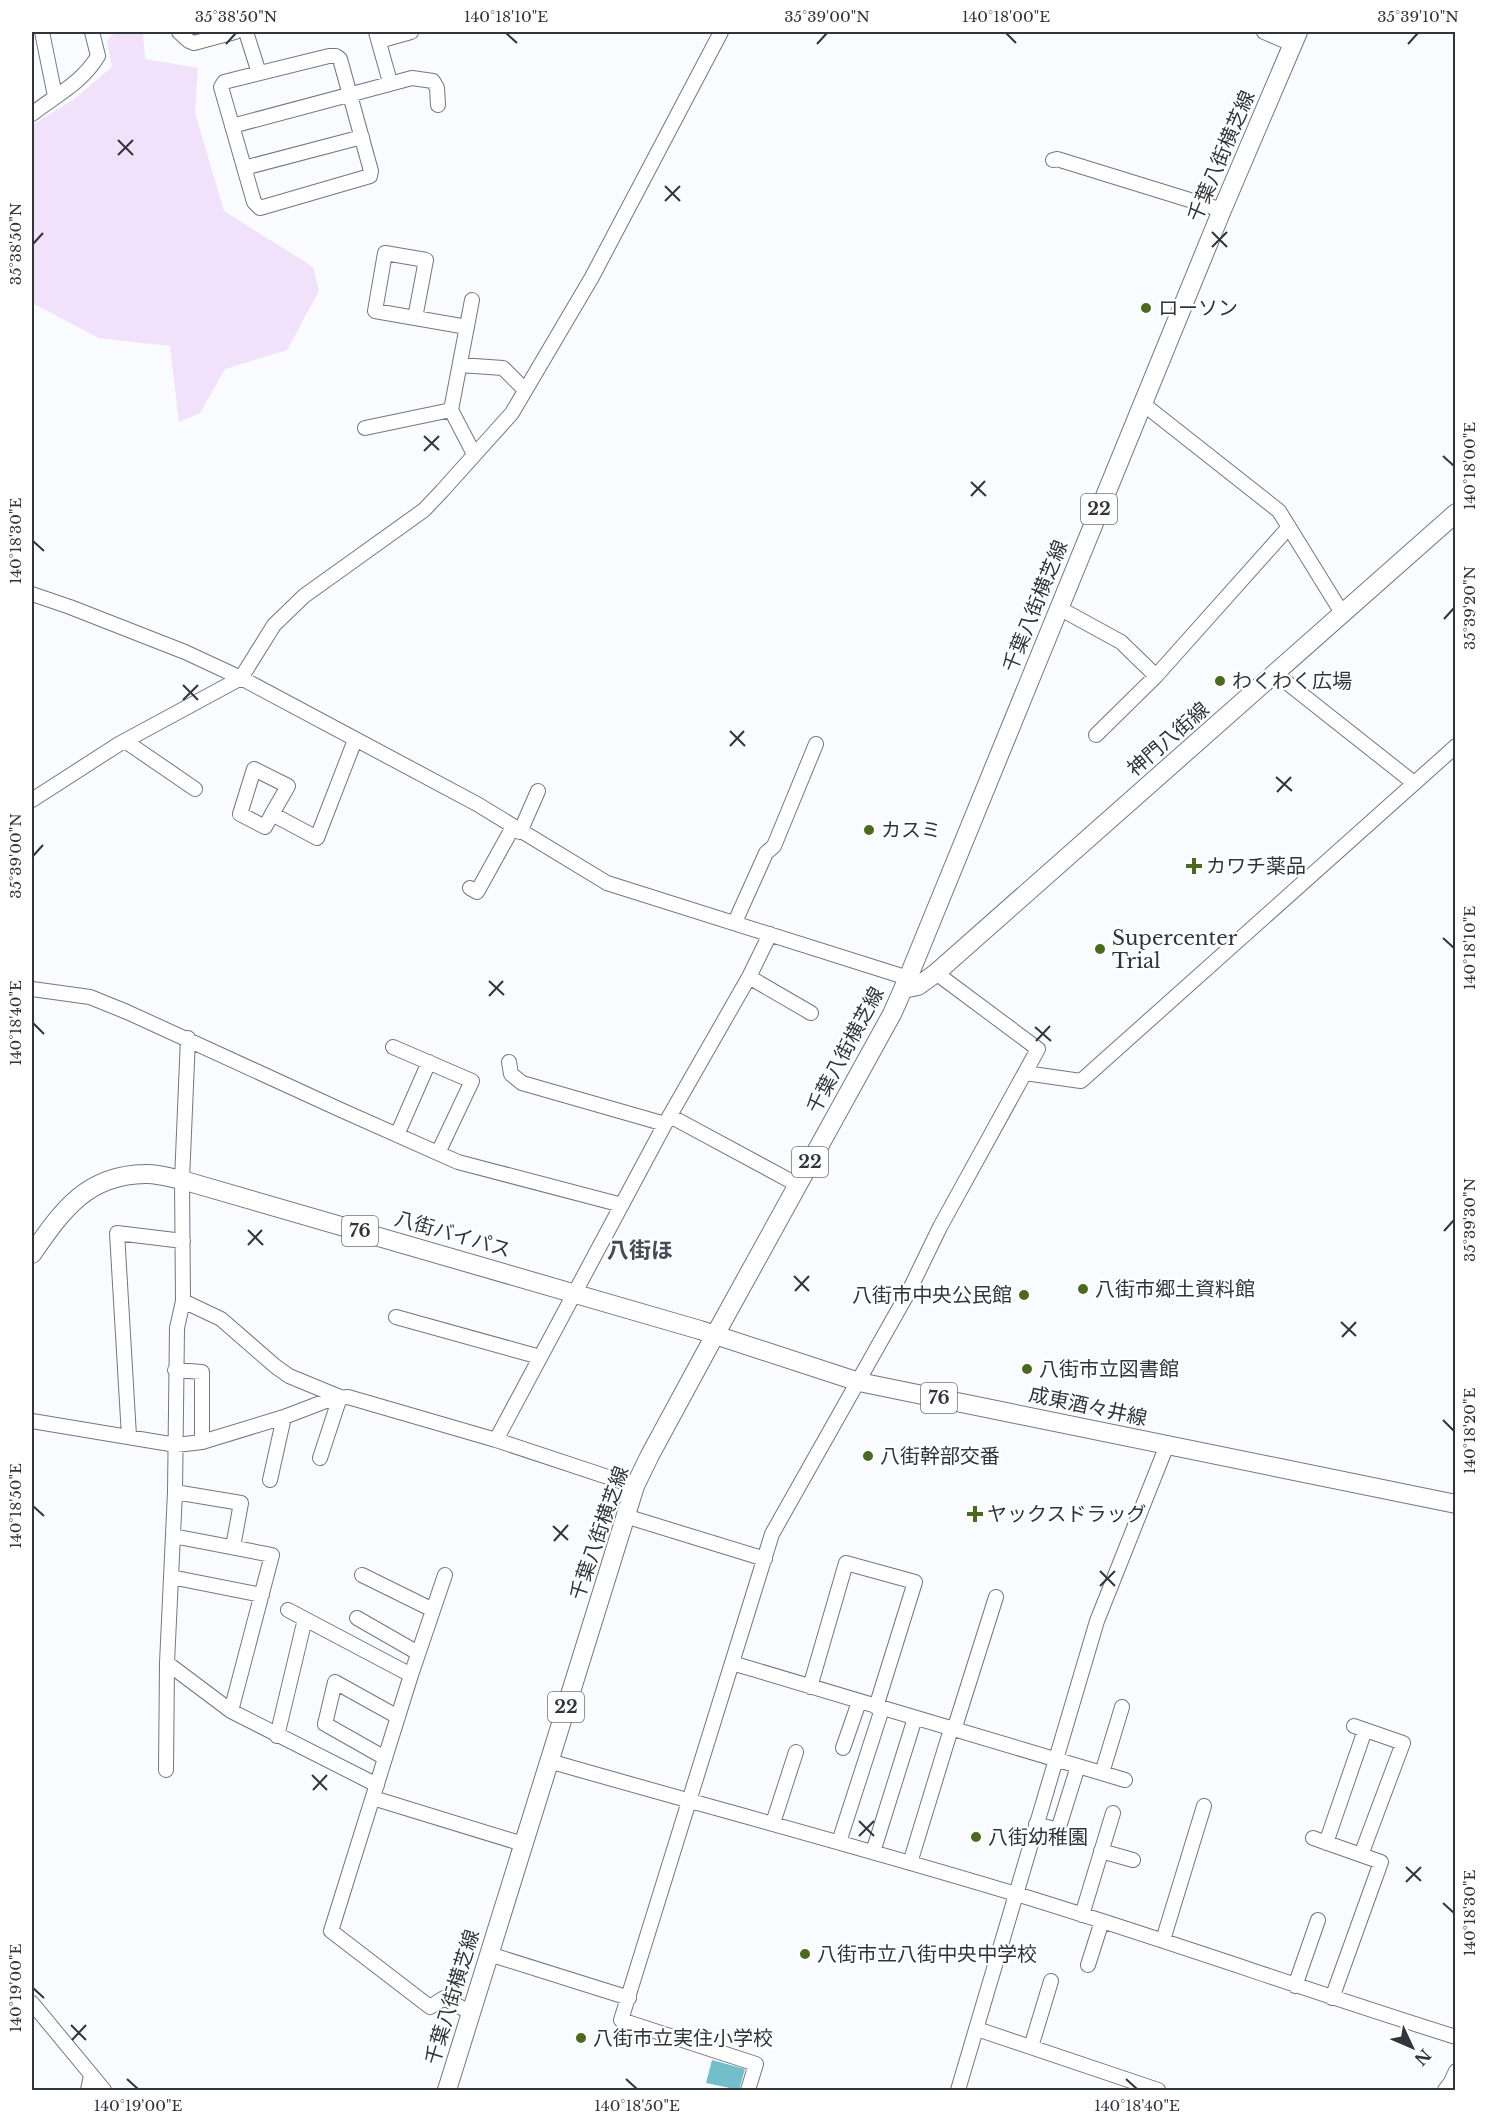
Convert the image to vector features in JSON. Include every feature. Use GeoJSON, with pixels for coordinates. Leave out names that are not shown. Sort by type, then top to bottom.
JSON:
{"type":"FeatureCollection","features":[{"type":"Feature","properties":{"kind":"main road","name":"千葉八街横芝線"},"geometry":{"type":"LineString","coordinates":[[447,2091],[635,1486],[715,1335],[892,1014],[1222,210],[1295,38]]}},
{"type":"Feature","properties":{"kind":"main road","name":"神門八街線"},"geometry":{"type":"LineString","coordinates":[[906,983],[918,986],[936,974],[1455,513]]}},
{"type":"Feature","properties":{"kind":"main road","name":"八街バイパス"},"geometry":{"type":"LineString","coordinates":[[32,1254],[72,1202],[89,1189],[126,1176],[147,1174],[182,1180],[715,1335]]}},
{"type":"Feature","properties":{"kind":"main road","name":"成東酒々井線"},"geometry":{"type":"LineString","coordinates":[[715,1335],[859,1382],[1455,1504]]}},
{"type":"Feature","properties":{"kind":"street"},"geometry":{"type":"LineString","coordinates":[[42,32],[55,96]]}},
{"type":"Feature","properties":{"kind":"street"},"geometry":{"type":"LineString","coordinates":[[32,114],[89,71],[98,56],[92,32]]}},
{"type":"Feature","properties":{"kind":"street"},"geometry":{"type":"LineString","coordinates":[[179,32],[194,43],[235,32]]}},
{"type":"Feature","properties":{"kind":"street"},"geometry":{"type":"LineString","coordinates":[[246,32],[259,73]]}},
{"type":"Feature","properties":{"kind":"street"},"geometry":{"type":"LineString","coordinates":[[390,82],[378,36],[411,32]]}},
{"type":"Feature","properties":{"kind":"street"},"geometry":{"type":"LineString","coordinates":[[32,800],[125,741],[241,678],[274,625],[304,596],[424,510],[512,413],[592,277],[721,32]]}},
{"type":"Feature","properties":{"kind":"street"},"geometry":{"type":"LineString","coordinates":[[1264,32],[1295,38]]}},
{"type":"Feature","properties":{"kind":"street"},"geometry":{"type":"LineString","coordinates":[[336,56],[340,59],[371,171],[370,176],[260,208],[254,202],[221,87],[224,82],[259,73],[336,56]]}},
{"type":"Feature","properties":{"kind":"street"},"geometry":{"type":"LineString","coordinates":[[232,126],[390,82],[412,78],[433,81],[437,88],[438,105]]}},
{"type":"Feature","properties":{"kind":"street"},"geometry":{"type":"LineString","coordinates":[[244,168],[362,137]]}},
{"type":"Feature","properties":{"kind":"street"},"geometry":{"type":"LineString","coordinates":[[1053,160],[1057,159],[1222,210]]}},
{"type":"Feature","properties":{"kind":"street"},"geometry":{"type":"LineString","coordinates":[[415,318],[426,260],[385,253],[375,311],[415,318],[467,327]]}},
{"type":"Feature","properties":{"kind":"street"},"geometry":{"type":"LineString","coordinates":[[472,300],[452,410],[474,454]]}},
{"type":"Feature","properties":{"kind":"street"},"geometry":{"type":"LineString","coordinates":[[460,365],[503,368],[525,390]]}},
{"type":"Feature","properties":{"kind":"street"},"geometry":{"type":"LineString","coordinates":[[1143,403],[1279,512],[1342,613]]}},
{"type":"Feature","properties":{"kind":"street"},"geometry":{"type":"LineString","coordinates":[[365,428],[452,410]]}},
{"type":"Feature","properties":{"kind":"street"},"geometry":{"type":"LineString","coordinates":[[1096,735],[1156,676],[1289,527]]}},
{"type":"Feature","properties":{"kind":"street"},"geometry":{"type":"LineString","coordinates":[[32,594],[174,648],[241,678],[477,804],[607,883],[735,922],[906,983]]}},
{"type":"Feature","properties":{"kind":"street"},"geometry":{"type":"LineString","coordinates":[[1059,608],[1121,642],[1156,676]]}},
{"type":"Feature","properties":{"kind":"street"},"geometry":{"type":"LineString","coordinates":[[1276,674],[1414,783]]}},
{"type":"Feature","properties":{"kind":"street"},"geometry":{"type":"LineString","coordinates":[[272,814],[317,838],[355,740]]}},
{"type":"Feature","properties":{"kind":"street"},"geometry":{"type":"LineString","coordinates":[[125,741],[195,789]]}},
{"type":"Feature","properties":{"kind":"street"},"geometry":{"type":"LineString","coordinates":[[735,922],[766,853],[774,846],[816,744]]}},
{"type":"Feature","properties":{"kind":"street"},"geometry":{"type":"LineString","coordinates":[[1025,1072],[1080,1081],[1455,746]]}},
{"type":"Feature","properties":{"kind":"street"},"geometry":{"type":"LineString","coordinates":[[470,888],[477,892],[538,791]]}},
{"type":"Feature","properties":{"kind":"street"},"geometry":{"type":"LineString","coordinates":[[496,1440],[668,1120],[749,977],[770,934]]}},
{"type":"Feature","properties":{"kind":"street"},"geometry":{"type":"LineString","coordinates":[[748,2091],[756,2064],[621,2020],[772,1534],[909,1292],[940,1227],[1038,1050],[936,974]]}},
{"type":"Feature","properties":{"kind":"street"},"geometry":{"type":"LineString","coordinates":[[749,977],[811,1013]]}},
{"type":"Feature","properties":{"kind":"street"},"geometry":{"type":"LineString","coordinates":[[32,989],[90,997],[188,1038],[458,1162],[622,1205]]}},
{"type":"Feature","properties":{"kind":"street"},"geometry":{"type":"LineString","coordinates":[[166,1770],[166,1663],[175,1492],[175,1370],[177,1328],[183,1301],[182,1180],[188,1038]]}},
{"type":"Feature","properties":{"kind":"street"},"geometry":{"type":"LineString","coordinates":[[393,1047],[472,1081],[438,1153]]}},
{"type":"Feature","properties":{"kind":"street"},"geometry":{"type":"LineString","coordinates":[[397,1135],[429,1062]]}},
{"type":"Feature","properties":{"kind":"street"},"geometry":{"type":"LineString","coordinates":[[509,1062],[511,1074],[522,1083],[668,1120],[798,1185]]}},
{"type":"Feature","properties":{"kind":"street"},"geometry":{"type":"LineString","coordinates":[[129,1436],[117,1233],[183,1241]]}},
{"type":"Feature","properties":{"kind":"street"},"geometry":{"type":"LineString","coordinates":[[183,1301],[221,1319],[289,1376],[340,1396],[496,1440],[635,1486]]}},
{"type":"Feature","properties":{"kind":"street"},"geometry":{"type":"LineString","coordinates":[[396,1317],[540,1357]]}},
{"type":"Feature","properties":{"kind":"street"},"geometry":{"type":"LineString","coordinates":[[175,1370],[202,1372],[202,1442]]}},
{"type":"Feature","properties":{"kind":"street"},"geometry":{"type":"LineString","coordinates":[[32,1420],[176,1445],[202,1442],[284,1417],[340,1396]]}},
{"type":"Feature","properties":{"kind":"street"},"geometry":{"type":"LineString","coordinates":[[320,1458],[340,1396]]}},
{"type":"Feature","properties":{"kind":"street"},"geometry":{"type":"LineString","coordinates":[[270,1480],[284,1417]]}},
{"type":"Feature","properties":{"kind":"street"},"geometry":{"type":"LineString","coordinates":[[958,2091],[1097,1620],[1167,1445]]}},
{"type":"Feature","properties":{"kind":"street"},"geometry":{"type":"LineString","coordinates":[[175,1492],[241,1503],[233,1547]]}},
{"type":"Feature","properties":{"kind":"street"},"geometry":{"type":"LineString","coordinates":[[625,1516],[765,1559]]}},
{"type":"Feature","properties":{"kind":"street"},"geometry":{"type":"LineString","coordinates":[[173,1536],[272,1555],[231,1712]]}},
{"type":"Feature","properties":{"kind":"street"},"geometry":{"type":"LineString","coordinates":[[810,1687],[846,1563],[915,1582],[839,1842]]}},
{"type":"Feature","properties":{"kind":"street"},"geometry":{"type":"LineString","coordinates":[[362,1575],[433,1610]]}},
{"type":"Feature","properties":{"kind":"street"},"geometry":{"type":"LineString","coordinates":[[445,1575],[418,1653],[331,1931],[430,2007],[444,1998],[471,2013]]}},
{"type":"Feature","properties":{"kind":"street"},"geometry":{"type":"LineString","coordinates":[[171,1577],[262,1595]]}},
{"type":"Feature","properties":{"kind":"street"},"geometry":{"type":"LineString","coordinates":[[910,1863],[996,1597]]}},
{"type":"Feature","properties":{"kind":"street"},"geometry":{"type":"LineString","coordinates":[[288,1610],[411,1675]]}},
{"type":"Feature","properties":{"kind":"street"},"geometry":{"type":"LineString","coordinates":[[357,1618],[418,1653]]}},
{"type":"Feature","properties":{"kind":"street"},"geometry":{"type":"LineString","coordinates":[[277,1736],[305,1619]]}},
{"type":"Feature","properties":{"kind":"street"},"geometry":{"type":"LineString","coordinates":[[166,1663],[231,1712],[375,1792],[523,1844]]}},
{"type":"Feature","properties":{"kind":"street"},"geometry":{"type":"LineString","coordinates":[[732,1663],[1125,1780]]}},
{"type":"Feature","properties":{"kind":"street"},"geometry":{"type":"LineString","coordinates":[[385,1758],[325,1724],[334,1682],[398,1717]]}},
{"type":"Feature","properties":{"kind":"street"},"geometry":{"type":"LineString","coordinates":[[843,1748],[859,1702]]}},
{"type":"Feature","properties":{"kind":"street"},"geometry":{"type":"LineString","coordinates":[[1102,1773],[1122,1707]]}},
{"type":"Feature","properties":{"kind":"street"},"geometry":{"type":"LineString","coordinates":[[873,1852],[915,1718]]}},
{"type":"Feature","properties":{"kind":"street"},"geometry":{"type":"LineString","coordinates":[[1332,1998],[1381,1862],[1361,1855],[1319,1840],[1360,1728],[1403,1743],[1361,1855]]}},
{"type":"Feature","properties":{"kind":"street"},"geometry":{"type":"LineString","coordinates":[[774,1823],[796,1752]]}},
{"type":"Feature","properties":{"kind":"street"},"geometry":{"type":"LineString","coordinates":[[549,1761],[690,1802],[774,1823],[1016,1894],[1455,2037]]}},
{"type":"Feature","properties":{"kind":"street"},"geometry":{"type":"LineString","coordinates":[[1036,1824],[1058,1830],[1078,1766]]}},
{"type":"Feature","properties":{"kind":"street"},"geometry":{"type":"LineString","coordinates":[[1163,1940],[1204,1806]]}},
{"type":"Feature","properties":{"kind":"street"},"geometry":{"type":"LineString","coordinates":[[1082,1915],[1113,1813]]}},
{"type":"Feature","properties":{"kind":"street"},"geometry":{"type":"LineString","coordinates":[[1101,1851],[1132,1860]]}},
{"type":"Feature","properties":{"kind":"street"},"geometry":{"type":"LineString","coordinates":[[1295,1986],[1318,1920]]}},
{"type":"Feature","properties":{"kind":"street"},"geometry":{"type":"LineString","coordinates":[[1088,1965],[1102,1921]]}},
{"type":"Feature","properties":{"kind":"street"},"geometry":{"type":"LineString","coordinates":[[489,1954],[629,1998]]}},
{"type":"Feature","properties":{"kind":"street"},"geometry":{"type":"LineString","coordinates":[[1031,2047],[1051,1981]]}},
{"type":"Feature","properties":{"kind":"street"},"geometry":{"type":"LineString","coordinates":[[32,2003],[104,2091]]}},
{"type":"Feature","properties":{"kind":"street"},"geometry":{"type":"LineString","coordinates":[[977,2029],[1158,2091]]}},
{"type":"Feature","properties":{"kind":"street"},"geometry":{"type":"LineString","coordinates":[[1445,2091],[1455,2071]]}},
{"type":"Feature","properties":{"kind":"street"},"geometry":{"type":"LineString","coordinates":[[88,2091],[91,2075]]}},
{"type":"Feature","properties":{"kind":"shaded area"},"geometry":{"type":"Polygon","coordinates":[[[115,32],[143,32],[145,59],[198,68],[195,113],[224,211],[313,267],[319,291],[287,350],[225,369],[200,413],[179,422],[170,346],[99,338],[32,303],[32,125],[73,100],[112,67],[107,41],[115,32]]]}},
{"type":"Feature","properties":{"kind":"water"},"geometry":{"type":"Polygon","coordinates":[[[712,2060],[745,2069],[739,2090],[706,2083],[712,2060]]]}},
{"type":"Feature","properties":{"kind":"place","name":"ローソン"},"geometry":{"type":"Point","coordinates":[1146,308]}},
{"type":"Feature","properties":{"kind":"place","name":"わくわく広場"},"geometry":{"type":"Point","coordinates":[1220,681]}},
{"type":"Feature","properties":{"kind":"place","name":"カスミ"},"geometry":{"type":"Point","coordinates":[869,830]}},
{"type":"Feature","properties":{"kind":"place","name":"カワチ薬品"},"geometry":{"type":"Point","coordinates":[1194,866]}},
{"type":"Feature","properties":{"kind":"place","name":"Supercenter Trial"},"geometry":{"type":"Point","coordinates":[1100,949]}},
{"type":"Feature","properties":{"kind":"place","name":"八街市郷土資料館"},"geometry":{"type":"Point","coordinates":[1083,1289]}},
{"type":"Feature","properties":{"kind":"place","name":"八街市中央公民館"},"geometry":{"type":"Point","coordinates":[1024,1295]}},
{"type":"Feature","properties":{"kind":"place","name":"八街市立図書館"},"geometry":{"type":"Point","coordinates":[1027,1369]}},
{"type":"Feature","properties":{"kind":"place","name":"八街幹部交番"},"geometry":{"type":"Point","coordinates":[868,1456]}},
{"type":"Feature","properties":{"kind":"place","name":"ヤックスドラッグ"},"geometry":{"type":"Point","coordinates":[975,1514]}},
{"type":"Feature","properties":{"kind":"place","name":"八街幼稚園"},"geometry":{"type":"Point","coordinates":[976,1837]}},
{"type":"Feature","properties":{"kind":"place","name":"八街市立八街中央中学校"},"geometry":{"type":"Point","coordinates":[805,1954]}},
{"type":"Feature","properties":{"kind":"place","name":"八街市立実住小学校"},"geometry":{"type":"Point","coordinates":[581,2038]}},
{"type":"Feature","properties":{"kind":"district","name":"八街ほ"},"geometry":{"type":"Point","coordinates":[640,1250]}}]}
